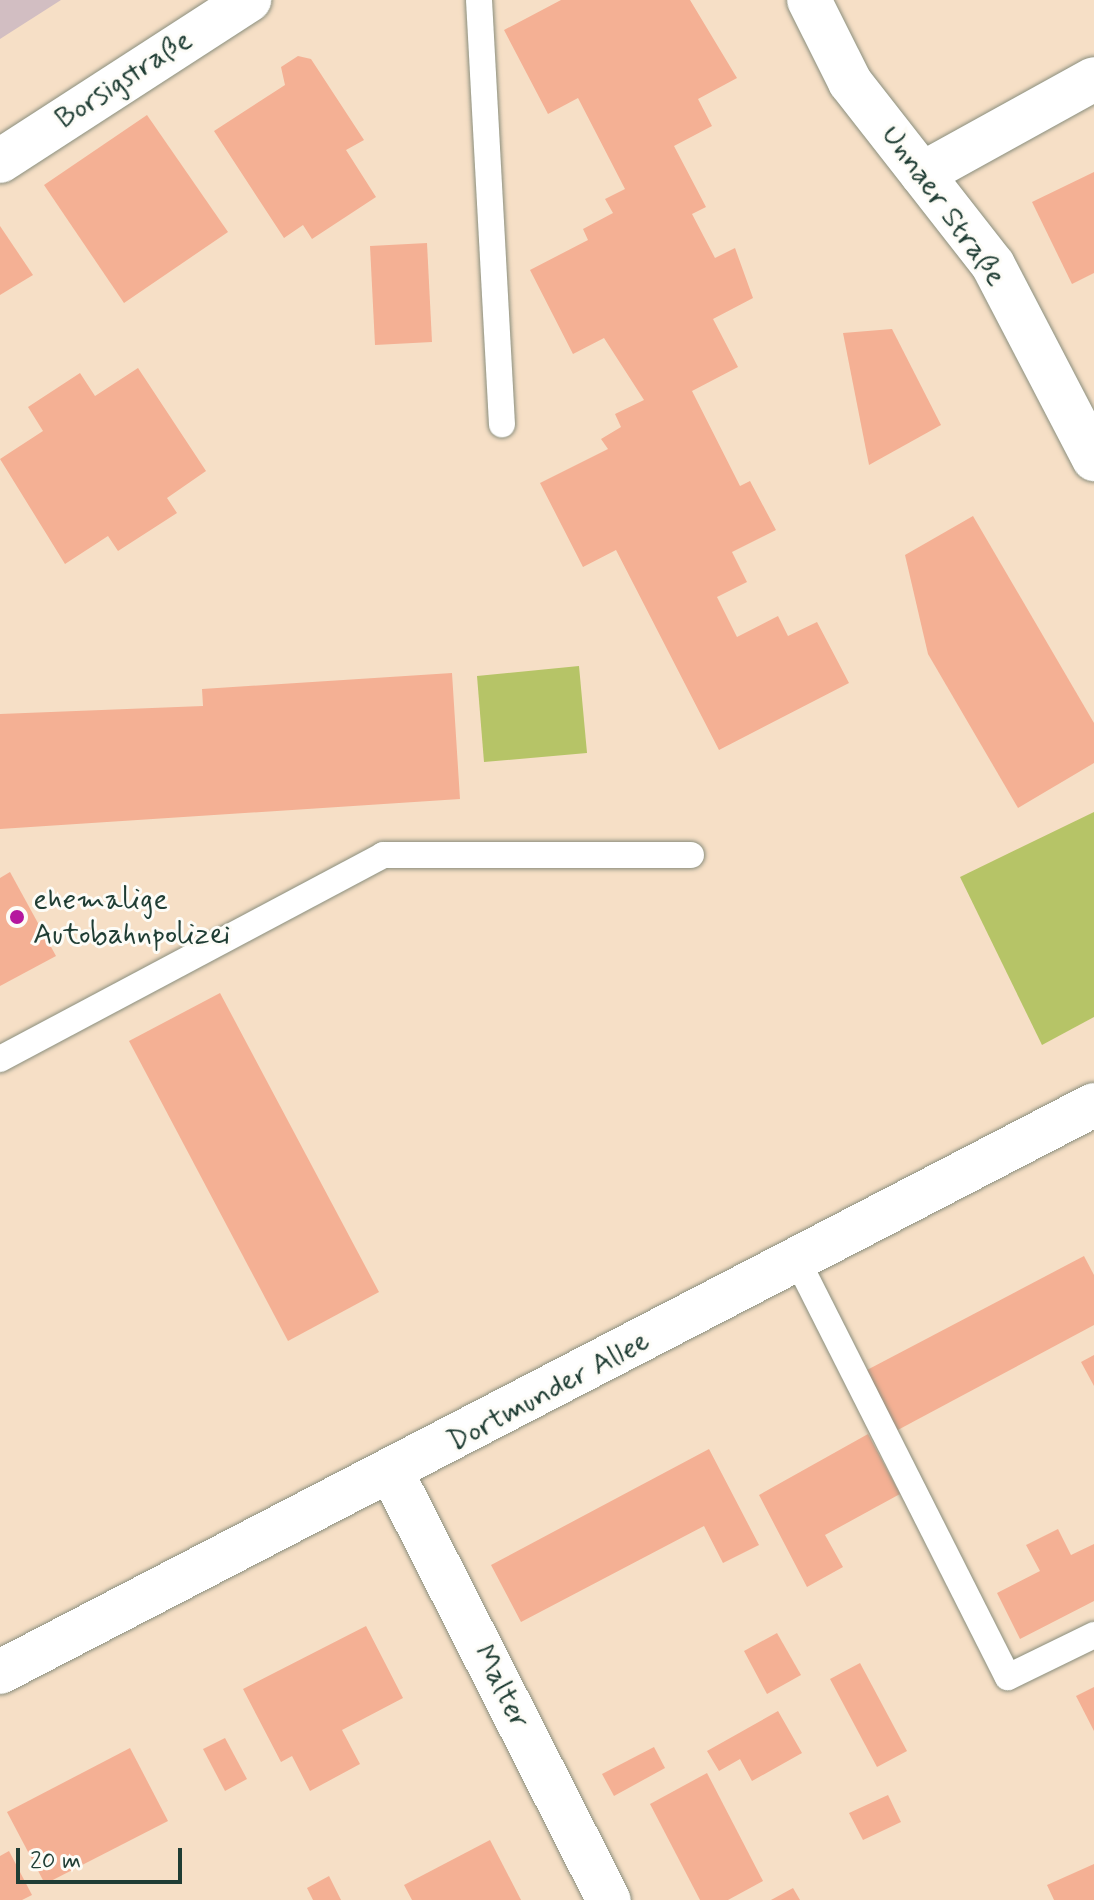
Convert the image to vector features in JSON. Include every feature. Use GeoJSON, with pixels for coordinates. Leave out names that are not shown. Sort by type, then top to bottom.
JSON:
{"type":"FeatureCollection","features":[{"type":"Feature","properties":{"kind":"street","name":"Borsigstraße"},"geometry":{"type":"LineString","coordinates":[[0,161],[249,0]]}},
{"type":"Feature","properties":{"kind":"street","name":"Unnaer Straße"},"geometry":{"type":"LineString","coordinates":[[809,0],[850,82],[993,265],[1094,459]]}},
{"type":"Feature","properties":{"kind":"street"},"geometry":{"type":"LineString","coordinates":[[922,174],[1094,79]]}},
{"type":"Feature","properties":{"kind":"street","name":"Dortmunder Allee"},"geometry":{"type":"LineString","coordinates":[[0,1672],[392,1473],[1094,1105]]}},
{"type":"Feature","properties":{"kind":"street","name":"Malter"},"geometry":{"type":"LineString","coordinates":[[392,1473],[609,1900]]}},
{"type":"Feature","properties":{"kind":"lane"},"geometry":{"type":"LineString","coordinates":[[479,0],[502,424]]}},
{"type":"Feature","properties":{"kind":"lane"},"geometry":{"type":"LineString","coordinates":[[0,1059],[383,855],[691,855]]}},
{"type":"Feature","properties":{"kind":"lane"},"geometry":{"type":"LineString","coordinates":[[798,1262],[1008,1677],[1094,1635]]}},
{"type":"Feature","properties":{"kind":"shaded area"},"geometry":{"type":"Polygon","coordinates":[[[0,0],[61,0],[0,39],[0,0]]]}},
{"type":"Feature","properties":{"kind":"green space"},"geometry":{"type":"Polygon","coordinates":[[[579,666],[587,753],[484,762],[477,676],[579,666]]]}},
{"type":"Feature","properties":{"kind":"green space"},"geometry":{"type":"Polygon","coordinates":[[[1094,812],[1094,1017],[1042,1045],[960,877],[1094,812]]]}},
{"type":"Feature","properties":{"kind":"building"},"geometry":{"type":"Polygon","coordinates":[[[561,0],[690,0],[737,78],[698,99],[712,126],[674,146],[706,207],[692,214],[715,258],[735,248],[753,298],[713,319],[738,367],[692,391],[740,486],[750,481],[776,530],[732,552],[747,582],[717,597],[737,637],[778,616],[788,636],[817,622],[849,683],[719,750],[616,550],[583,567],[540,483],[608,449],[601,439],[621,427],[615,414],[644,400],[604,338],[573,354],[530,270],[588,240],[583,229],[613,213],[605,199],[625,189],[578,98],[548,114],[504,30],[561,0]]]}},
{"type":"Feature","properties":{"kind":"building"},"geometry":{"type":"Polygon","coordinates":[[[298,56],[311,59],[364,140],[346,150],[376,197],[312,239],[303,225],[284,238],[214,131],[285,85],[281,67],[298,56]]]}},
{"type":"Feature","properties":{"kind":"building"},"geometry":{"type":"Polygon","coordinates":[[[147,115],[228,232],[124,303],[44,185],[147,115]]]}},
{"type":"Feature","properties":{"kind":"building"},"geometry":{"type":"Polygon","coordinates":[[[1094,172],[1094,273],[1072,284],[1032,202],[1094,172]]]}},
{"type":"Feature","properties":{"kind":"building"},"geometry":{"type":"Polygon","coordinates":[[[0,226],[33,275],[0,295],[0,226]]]}},
{"type":"Feature","properties":{"kind":"building"},"geometry":{"type":"Polygon","coordinates":[[[427,243],[432,342],[375,345],[370,246],[427,243]]]}},
{"type":"Feature","properties":{"kind":"building"},"geometry":{"type":"Polygon","coordinates":[[[892,329],[941,425],[869,465],[843,333],[892,329]]]}},
{"type":"Feature","properties":{"kind":"building"},"geometry":{"type":"Polygon","coordinates":[[[138,368],[206,471],[167,498],[177,513],[118,551],[108,536],[65,564],[0,459],[43,431],[28,407],[80,373],[95,396],[138,368]]]}},
{"type":"Feature","properties":{"kind":"building"},"geometry":{"type":"Polygon","coordinates":[[[973,516],[1094,723],[1094,763],[1018,808],[928,654],[905,555],[973,516]]]}},
{"type":"Feature","properties":{"kind":"building"},"geometry":{"type":"Polygon","coordinates":[[[452,673],[460,799],[0,829],[0,714],[203,706],[202,689],[452,673]]]}},
{"type":"Feature","properties":{"kind":"building","name":"ehemalige Autobahnpolizei"},"geometry":{"type":"Polygon","coordinates":[[[10,872],[56,956],[0,986],[0,878],[10,872]]]}},
{"type":"Feature","properties":{"kind":"building"},"geometry":{"type":"Polygon","coordinates":[[[220,993],[379,1292],[288,1341],[129,1041],[220,993]]]}},
{"type":"Feature","properties":{"kind":"building"},"geometry":{"type":"Polygon","coordinates":[[[1084,1256],[1094,1275],[1094,1325],[894,1432],[867,1370],[1084,1256]]]}},
{"type":"Feature","properties":{"kind":"building"},"geometry":{"type":"Polygon","coordinates":[[[1094,1355],[1094,1386],[1081,1362],[1094,1355]]]}},
{"type":"Feature","properties":{"kind":"building"},"geometry":{"type":"Polygon","coordinates":[[[868,1434],[900,1494],[825,1535],[843,1567],[807,1587],[759,1495],[868,1434]]]}},
{"type":"Feature","properties":{"kind":"building"},"geometry":{"type":"Polygon","coordinates":[[[709,1449],[759,1545],[723,1563],[704,1526],[521,1622],[491,1565],[709,1449]]]}},
{"type":"Feature","properties":{"kind":"building"},"geometry":{"type":"Polygon","coordinates":[[[1058,1529],[1071,1555],[1094,1544],[1094,1601],[1020,1639],[997,1593],[1040,1571],[1026,1545],[1058,1529]]]}},
{"type":"Feature","properties":{"kind":"building"},"geometry":{"type":"Polygon","coordinates":[[[366,1626],[403,1698],[342,1730],[360,1764],[310,1791],[292,1756],[281,1762],[243,1689],[366,1626]]]}},
{"type":"Feature","properties":{"kind":"building"},"geometry":{"type":"Polygon","coordinates":[[[777,1633],[801,1675],[767,1694],[744,1651],[777,1633]]]}},
{"type":"Feature","properties":{"kind":"building"},"geometry":{"type":"Polygon","coordinates":[[[860,1663],[907,1751],[877,1767],[830,1679],[860,1663]]]}},
{"type":"Feature","properties":{"kind":"building"},"geometry":{"type":"Polygon","coordinates":[[[1094,1687],[1094,1731],[1076,1696],[1094,1687]]]}},
{"type":"Feature","properties":{"kind":"building"},"geometry":{"type":"Polygon","coordinates":[[[778,1711],[802,1753],[752,1781],[740,1759],[719,1771],[707,1751],[778,1711]]]}},
{"type":"Feature","properties":{"kind":"building"},"geometry":{"type":"Polygon","coordinates":[[[225,1738],[247,1779],[225,1791],[203,1749],[225,1738]]]}},
{"type":"Feature","properties":{"kind":"building"},"geometry":{"type":"Polygon","coordinates":[[[654,1747],[665,1768],[614,1796],[602,1774],[654,1747]]]}},
{"type":"Feature","properties":{"kind":"building"},"geometry":{"type":"Polygon","coordinates":[[[130,1748],[168,1821],[45,1884],[7,1812],[130,1748]]]}},
{"type":"Feature","properties":{"kind":"building"},"geometry":{"type":"Polygon","coordinates":[[[707,1773],[763,1881],[728,1900],[700,1900],[650,1804],[707,1773]]]}},
{"type":"Feature","properties":{"kind":"building"},"geometry":{"type":"Polygon","coordinates":[[[888,1795],[901,1822],[863,1840],[849,1813],[888,1795]]]}},
{"type":"Feature","properties":{"kind":"building"},"geometry":{"type":"Polygon","coordinates":[[[490,1840],[521,1900],[412,1900],[404,1885],[490,1840]]]}},
{"type":"Feature","properties":{"kind":"building"},"geometry":{"type":"Polygon","coordinates":[[[9,1851],[32,1895],[22,1900],[0,1900],[0,1856],[9,1851]]]}},
{"type":"Feature","properties":{"kind":"building"},"geometry":{"type":"Polygon","coordinates":[[[1094,1864],[1094,1900],[1054,1900],[1047,1885],[1094,1864]]]}},
{"type":"Feature","properties":{"kind":"building"},"geometry":{"type":"Polygon","coordinates":[[[329,1876],[341,1900],[313,1900],[307,1888],[329,1876]]]}},
{"type":"Feature","properties":{"kind":"building"},"geometry":{"type":"Polygon","coordinates":[[[793,1888],[800,1900],[771,1900],[793,1888]]]}},
{"type":"Feature","properties":{"kind":"place","name":"ehemalige Autobahnpolizei"},"geometry":{"type":"Point","coordinates":[17,917]}}]}
